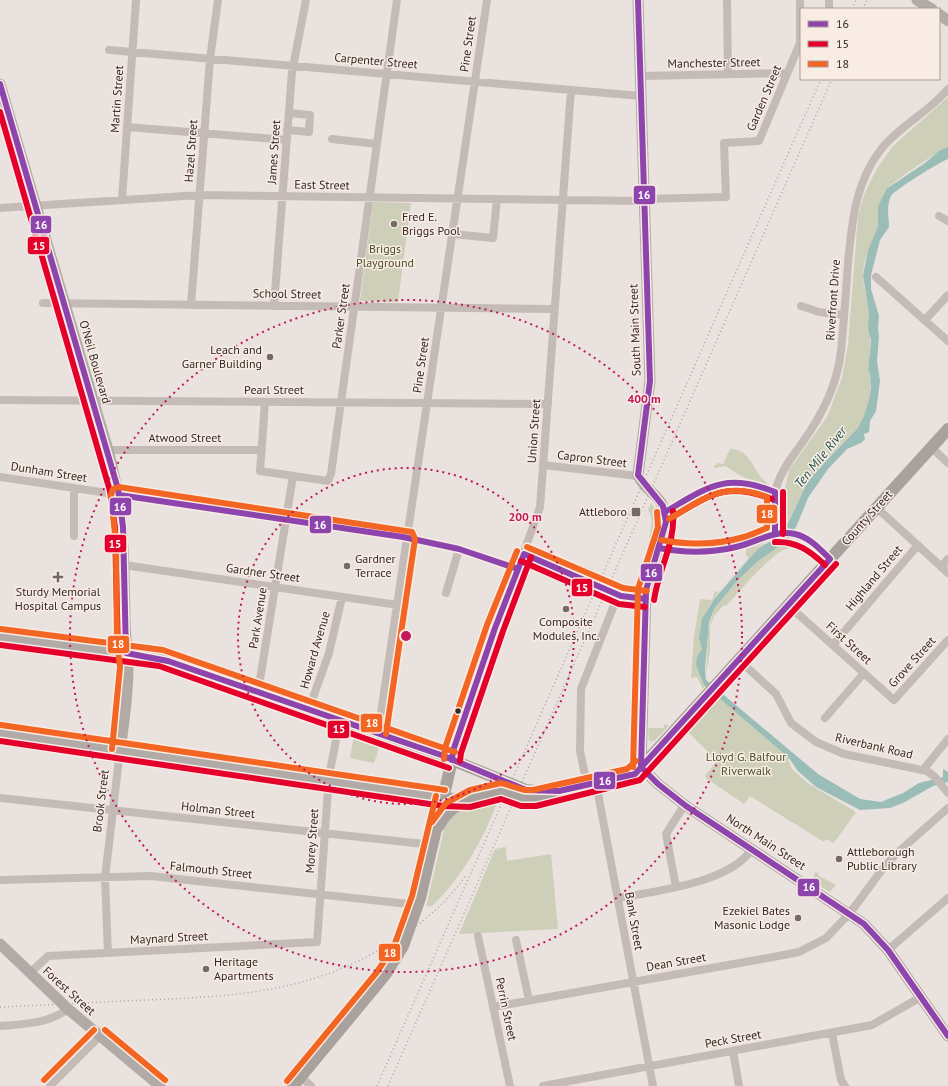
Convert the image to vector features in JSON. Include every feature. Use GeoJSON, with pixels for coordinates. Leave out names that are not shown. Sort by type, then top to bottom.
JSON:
{"type":"FeatureCollection","features":[{"type":"Feature","properties":{"kind":"highway","name":"County Street"},"geometry":{"type":"LineString","coordinates":[[559,791],[632,775],[641,767],[948,429]]}},
{"type":"Feature","properties":{"kind":"highway"},"geometry":{"type":"LineString","coordinates":[[297,1082],[391,967],[407,938],[418,905],[438,827],[452,760],[529,791],[559,791]]}},
{"type":"Feature","properties":{"kind":"highway"},"geometry":{"type":"LineString","coordinates":[[479,797],[488,786],[482,772]]}},
{"type":"Feature","properties":{"kind":"highway"},"geometry":{"type":"LineString","coordinates":[[438,827],[451,809],[479,797],[503,791],[529,799],[559,791]]}},
{"type":"Feature","properties":{"kind":"main road","name":"South Main Street"},"geometry":{"type":"LineString","coordinates":[[638,0],[650,381],[638,476]]}},
{"type":"Feature","properties":{"kind":"main road"},"geometry":{"type":"LineString","coordinates":[[917,0],[930,8]]}},
{"type":"Feature","properties":{"kind":"main road"},"geometry":{"type":"LineString","coordinates":[[940,15],[948,21]]}},
{"type":"Feature","properties":{"kind":"main road","name":"O'Neil Boulevard"},"geometry":{"type":"LineString","coordinates":[[0,84],[108,450],[119,495],[123,526],[126,653]]}},
{"type":"Feature","properties":{"kind":"main road"},"geometry":{"type":"LineString","coordinates":[[638,476],[658,497],[665,512],[666,526],[647,585],[641,767]]}},
{"type":"Feature","properties":{"kind":"main road"},"geometry":{"type":"LineString","coordinates":[[0,637],[161,658],[452,760]]}},
{"type":"Feature","properties":{"kind":"main road","name":"Brook Street"},"geometry":{"type":"LineString","coordinates":[[120,750],[127,687],[126,653]]}},
{"type":"Feature","properties":{"kind":"main road"},"geometry":{"type":"LineString","coordinates":[[0,733],[444,798],[460,800],[479,797]]}},
{"type":"Feature","properties":{"kind":"main road","name":"North Main Street"},"geometry":{"type":"LineString","coordinates":[[641,767],[658,784],[685,804],[850,913],[876,935],[948,1036]]}},
{"type":"Feature","properties":{"kind":"main road","name":"Forest Street"},"geometry":{"type":"LineString","coordinates":[[0,944],[68,1009],[159,1086]]}},
{"type":"Feature","properties":{"kind":"street","name":"Martin Street"},"geometry":{"type":"LineString","coordinates":[[122,200],[136,0]]}},
{"type":"Feature","properties":{"kind":"street","name":"Hazel Street"},"geometry":{"type":"LineString","coordinates":[[191,305],[210,60],[218,0]]}},
{"type":"Feature","properties":{"kind":"street","name":"James Street"},"geometry":{"type":"LineString","coordinates":[[274,306],[293,66],[306,0]]}},
{"type":"Feature","properties":{"kind":"street","name":"Parker Street"},"geometry":{"type":"LineString","coordinates":[[293,476],[328,482],[331,474],[397,0]]}},
{"type":"Feature","properties":{"kind":"street","name":"Pine Street"},"geometry":{"type":"LineString","coordinates":[[378,733],[487,0]]}},
{"type":"Feature","properties":{"kind":"street"},"geometry":{"type":"LineString","coordinates":[[727,0],[728,74]]}},
{"type":"Feature","properties":{"kind":"street","name":"Garden Street"},"geometry":{"type":"LineString","coordinates":[[726,197],[724,143],[759,141],[800,41]]}},
{"type":"Feature","properties":{"kind":"street","name":"Carpenter Street"},"geometry":{"type":"LineString","coordinates":[[109,50],[210,60],[641,96]]}},
{"type":"Feature","properties":{"kind":"street","name":"Manchester Street"},"geometry":{"type":"LineString","coordinates":[[641,76],[787,73]]}},
{"type":"Feature","properties":{"kind":"street","name":"Riverfront Drive"},"geometry":{"type":"LineString","coordinates":[[775,534],[774,511],[777,485],[784,469],[818,420],[832,391],[841,355],[852,216],[863,178],[877,155],[893,136],[938,100],[948,89]]}},
{"type":"Feature","properties":{"kind":"street","name":"Union Street"},"geometry":{"type":"LineString","coordinates":[[452,760],[453,751],[540,506],[571,90]]}},
{"type":"Feature","properties":{"kind":"street"},"geometry":{"type":"LineString","coordinates":[[288,130],[309,132],[310,115],[289,114]]}},
{"type":"Feature","properties":{"kind":"street"},"geometry":{"type":"LineString","coordinates":[[127,127],[287,140]]}},
{"type":"Feature","properties":{"kind":"street"},"geometry":{"type":"LineString","coordinates":[[332,139],[377,144]]}},
{"type":"Feature","properties":{"kind":"street","name":"East Street"},"geometry":{"type":"LineString","coordinates":[[0,208],[200,195],[563,200],[644,200],[726,197]]}},
{"type":"Feature","properties":{"kind":"street"},"geometry":{"type":"LineString","coordinates":[[452,234],[493,238],[497,199]]}},
{"type":"Feature","properties":{"kind":"street"},"geometry":{"type":"LineString","coordinates":[[939,216],[948,221]]}},
{"type":"Feature","properties":{"kind":"street"},"geometry":{"type":"LineString","coordinates":[[876,277],[948,341]]}},
{"type":"Feature","properties":{"kind":"street"},"geometry":{"type":"LineString","coordinates":[[925,320],[948,295]]}},
{"type":"Feature","properties":{"kind":"street","name":"School Street"},"geometry":{"type":"LineString","coordinates":[[43,303],[555,310]]}},
{"type":"Feature","properties":{"kind":"street"},"geometry":{"type":"LineString","coordinates":[[801,306],[819,312],[844,315]]}},
{"type":"Feature","properties":{"kind":"street","name":"Pearl Street"},"geometry":{"type":"LineString","coordinates":[[0,400],[548,404]]}},
{"type":"Feature","properties":{"kind":"street"},"geometry":{"type":"LineString","coordinates":[[266,402],[260,471],[293,476]]}},
{"type":"Feature","properties":{"kind":"street"},"geometry":{"type":"LineString","coordinates":[[931,448],[948,463]]}},
{"type":"Feature","properties":{"kind":"street","name":"Atwood Street"},"geometry":{"type":"LineString","coordinates":[[108,450],[262,450]]}},
{"type":"Feature","properties":{"kind":"street","name":"Capron Street"},"geometry":{"type":"LineString","coordinates":[[544,465],[638,476]]}},
{"type":"Feature","properties":{"kind":"street","name":"Park Avenue"},"geometry":{"type":"LineString","coordinates":[[258,692],[293,476]]}},
{"type":"Feature","properties":{"kind":"street","name":"Dunham Street"},"geometry":{"type":"LineString","coordinates":[[0,477],[407,538],[459,549],[518,569]]}},
{"type":"Feature","properties":{"kind":"street"},"geometry":{"type":"LineString","coordinates":[[74,488],[74,536]]}},
{"type":"Feature","properties":{"kind":"street"},"geometry":{"type":"LineString","coordinates":[[877,508],[948,573]]}},
{"type":"Feature","properties":{"kind":"street"},"geometry":{"type":"LineString","coordinates":[[660,548],[673,550],[725,549],[746,545],[775,534],[793,534],[811,542],[830,559]]}},
{"type":"Feature","properties":{"kind":"street","name":"Highland Street"},"geometry":{"type":"LineString","coordinates":[[833,645],[918,545]]}},
{"type":"Feature","properties":{"kind":"street"},"geometry":{"type":"LineString","coordinates":[[446,593],[459,549]]}},
{"type":"Feature","properties":{"kind":"street"},"geometry":{"type":"LineString","coordinates":[[524,554],[618,595],[628,598],[646,598]]}},
{"type":"Feature","properties":{"kind":"street"},"geometry":{"type":"LineString","coordinates":[[941,567],[948,559]]}},
{"type":"Feature","properties":{"kind":"street","name":"Gardner Street"},"geometry":{"type":"LineString","coordinates":[[124,565],[398,605]]}},
{"type":"Feature","properties":{"kind":"street","name":"Bank Street"},"geometry":{"type":"LineString","coordinates":[[618,595],[581,689],[580,751],[592,784],[618,898],[653,1086]]}},
{"type":"Feature","properties":{"kind":"street","name":"Howard Avenue"},"geometry":{"type":"LineString","coordinates":[[309,709],[329,653],[342,597]]}},
{"type":"Feature","properties":{"kind":"street","name":"First Street"},"geometry":{"type":"LineString","coordinates":[[788,604],[894,700]]}},
{"type":"Feature","properties":{"kind":"street","name":"Grove Street"},"geometry":{"type":"LineString","coordinates":[[894,700],[948,640]]}},
{"type":"Feature","properties":{"kind":"street","name":"Riverbank Road"},"geometry":{"type":"LineString","coordinates":[[738,660],[776,694],[791,723],[816,742],[844,754],[923,770],[935,777],[945,790]]}},
{"type":"Feature","properties":{"kind":"street"},"geometry":{"type":"LineString","coordinates":[[825,718],[864,673]]}},
{"type":"Feature","properties":{"kind":"street","name":"Morey Street"},"geometry":{"type":"LineString","coordinates":[[317,942],[328,781],[340,720]]}},
{"type":"Feature","properties":{"kind":"street"},"geometry":{"type":"LineString","coordinates":[[923,770],[948,739]]}},
{"type":"Feature","properties":{"kind":"street","name":"Brook Street"},"geometry":{"type":"LineString","coordinates":[[108,953],[105,878],[120,750]]}},
{"type":"Feature","properties":{"kind":"street","name":"Holman Street"},"geometry":{"type":"LineString","coordinates":[[0,798],[433,845]]}},
{"type":"Feature","properties":{"kind":"street"},"geometry":{"type":"LineString","coordinates":[[676,887],[666,834],[685,804]]}},
{"type":"Feature","properties":{"kind":"street","name":"Dean Street"},"geometry":{"type":"LineString","coordinates":[[493,1007],[799,952],[826,938],[850,913],[884,867],[896,854],[948,808]]}},
{"type":"Feature","properties":{"kind":"street"},"geometry":{"type":"LineString","coordinates":[[618,898],[676,887],[736,866],[746,858],[752,849]]}},
{"type":"Feature","properties":{"kind":"street","name":"Falmouth Street"},"geometry":{"type":"LineString","coordinates":[[0,880],[155,876],[418,905]]}},
{"type":"Feature","properties":{"kind":"street"},"geometry":{"type":"LineString","coordinates":[[888,950],[948,898]]}},
{"type":"Feature","properties":{"kind":"street","name":"Perrin Street"},"geometry":{"type":"LineString","coordinates":[[478,936],[510,1086]]}},
{"type":"Feature","properties":{"kind":"street"},"geometry":{"type":"LineString","coordinates":[[516,940],[529,1000]]}},
{"type":"Feature","properties":{"kind":"street","name":"Maynard Street"},"geometry":{"type":"LineString","coordinates":[[30,973],[46,956],[317,942]]}},
{"type":"Feature","properties":{"kind":"street","name":"Peck Street"},"geometry":{"type":"LineString","coordinates":[[543,1086],[733,1052],[872,1025],[920,997]]}},
{"type":"Feature","properties":{"kind":"street"},"geometry":{"type":"LineString","coordinates":[[0,1026],[39,1023],[51,1019],[68,1009]]}},
{"type":"Feature","properties":{"kind":"street"},"geometry":{"type":"LineString","coordinates":[[832,1033],[841,1080],[845,1086]]}},
{"type":"Feature","properties":{"kind":"street"},"geometry":{"type":"LineString","coordinates":[[50,1086],[100,1036]]}},
{"type":"Feature","properties":{"kind":"street"},"geometry":{"type":"LineString","coordinates":[[733,1052],[739,1086]]}},
{"type":"Feature","properties":{"kind":"street"},"geometry":{"type":"LineString","coordinates":[[297,1082],[311,1086]]}},
{"type":"Feature","properties":{"kind":"green space"},"geometry":{"type":"Polygon","coordinates":[[[948,97],[948,147],[903,176],[884,192],[877,230],[864,263],[863,279],[870,330],[868,370],[870,370],[871,381],[869,399],[864,416],[857,429],[825,461],[807,483],[786,526],[783,520],[782,502],[789,470],[827,417],[842,378],[848,345],[858,216],[864,195],[876,170],[893,146],[948,97]]]}},
{"type":"Feature","properties":{"kind":"green space","name":"Briggs Playground"},"geometry":{"type":"Polygon","coordinates":[[[373,202],[411,203],[398,302],[360,301],[373,202]]]}},
{"type":"Feature","properties":{"kind":"green space"},"geometry":{"type":"Polygon","coordinates":[[[730,449],[737,450],[748,457],[762,479],[767,483],[766,485],[743,477],[725,466],[714,468],[714,466],[718,463],[723,464],[730,449]]]}},
{"type":"Feature","properties":{"kind":"green space"},"geometry":{"type":"Polygon","coordinates":[[[651,503],[657,511],[656,515],[658,521],[647,563],[652,524],[648,510],[651,503]]]}},
{"type":"Feature","properties":{"kind":"green space"},"geometry":{"type":"Polygon","coordinates":[[[789,539],[799,541],[795,546],[780,551],[764,565],[729,603],[726,606],[724,605],[714,616],[710,627],[710,652],[706,674],[708,631],[714,609],[736,582],[757,562],[789,539]]]}},
{"type":"Feature","properties":{"kind":"green space"},"geometry":{"type":"Polygon","coordinates":[[[768,543],[747,562],[732,577],[749,558],[746,556],[746,549],[768,543]]]}},
{"type":"Feature","properties":{"kind":"green space"},"geometry":{"type":"Polygon","coordinates":[[[533,550],[592,569],[595,572],[594,574],[588,573],[587,575],[558,562],[556,559],[553,560],[533,550]]]}},
{"type":"Feature","properties":{"kind":"green space"},"geometry":{"type":"Polygon","coordinates":[[[724,585],[708,607],[700,634],[702,647],[698,661],[705,686],[703,689],[697,677],[691,678],[694,637],[700,599],[712,600],[715,591],[718,592],[724,585]]]}},
{"type":"Feature","properties":{"kind":"green space","name":"Lloyd G. Balfour Riverwalk"},"geometry":{"type":"Polygon","coordinates":[[[715,694],[789,758],[788,760],[792,769],[809,784],[856,812],[834,843],[826,839],[824,842],[750,796],[744,804],[706,778],[705,776],[715,763],[714,758],[684,728],[715,694]]]}},
{"type":"Feature","properties":{"kind":"green space"},"geometry":{"type":"Polygon","coordinates":[[[665,724],[669,726],[654,741],[649,741],[648,728],[663,728],[665,724]]]}},
{"type":"Feature","properties":{"kind":"green space"},"geometry":{"type":"Polygon","coordinates":[[[352,729],[377,738],[376,743],[379,748],[374,763],[350,758],[354,736],[351,734],[352,729]]]}},
{"type":"Feature","properties":{"kind":"green space"},"geometry":{"type":"Polygon","coordinates":[[[499,797],[487,826],[464,868],[445,893],[430,907],[428,905],[426,907],[445,826],[449,819],[461,809],[499,797]]]}},
{"type":"Feature","properties":{"kind":"green space"},"geometry":{"type":"Polygon","coordinates":[[[506,847],[507,861],[551,854],[558,929],[459,934],[495,849],[506,847]]]}},
{"type":"Feature","properties":{"kind":"green space"},"geometry":{"type":"Polygon","coordinates":[[[816,871],[819,876],[836,885],[830,892],[810,880],[814,877],[813,876],[816,871]]]}},
{"type":"Feature","properties":{"kind":"water"},"geometry":{"type":"Polygon","coordinates":[[[948,147],[948,159],[927,170],[900,188],[891,196],[889,200],[889,227],[880,240],[871,275],[871,289],[879,316],[877,361],[880,381],[876,411],[870,421],[869,432],[864,434],[865,439],[861,443],[847,449],[828,469],[808,498],[797,525],[789,539],[757,562],[736,582],[714,609],[709,623],[705,668],[706,680],[818,774],[860,799],[881,802],[903,793],[919,783],[943,777],[943,769],[948,772],[948,782],[933,786],[903,803],[890,808],[860,810],[816,787],[798,771],[789,758],[704,685],[696,665],[697,657],[702,649],[699,638],[702,619],[714,599],[758,549],[771,541],[788,523],[807,483],[857,429],[864,416],[871,387],[870,371],[868,371],[871,340],[868,328],[869,314],[863,275],[868,251],[878,226],[878,207],[886,189],[925,163],[939,151],[948,147]]]}},
{"type":"Feature","properties":{"kind":"railway"},"geometry":{"type":"LineString","coordinates":[[852,8],[856,0]]}},
{"type":"Feature","properties":{"kind":"railway"},"geometry":{"type":"LineString","coordinates":[[863,8],[867,0]]}},
{"type":"Feature","properties":{"kind":"railway"},"geometry":{"type":"LineString","coordinates":[[377,1086],[821,80]]}},
{"type":"Feature","properties":{"kind":"railway"},"geometry":{"type":"LineString","coordinates":[[388,1086],[832,80]]}},
{"type":"Feature","properties":{"kind":"railway"},"geometry":{"type":"LineString","coordinates":[[0,1007],[215,996],[248,993],[311,980],[341,969],[372,954],[403,935],[437,908],[452,893],[466,875]]}},
{"type":"Feature","properties":{"kind":"transit line","name":"16"},"geometry":{"type":"LineString","coordinates":[[638,0],[650,381],[638,475],[663,506],[666,522],[646,590],[641,767]]}},
{"type":"Feature","properties":{"kind":"transit line","name":"16"},"geometry":{"type":"LineString","coordinates":[[0,84],[118,489],[123,527],[126,653]]}},
{"type":"Feature","properties":{"kind":"transit line","name":"15"},"geometry":{"type":"LineString","coordinates":[[0,112],[110,491],[115,528],[118,653]]}},
{"type":"Feature","properties":{"kind":"transit line","name":"16"},"geometry":{"type":"LineString","coordinates":[[665,512],[706,489],[717,485],[743,483],[775,492]]}},
{"type":"Feature","properties":{"kind":"transit line","name":"18"},"geometry":{"type":"LineString","coordinates":[[112,749],[120,667],[117,643],[116,544],[111,495],[113,489],[119,487],[412,532],[415,539],[386,734]]}},
{"type":"Feature","properties":{"kind":"transit line","name":"18"},"geometry":{"type":"LineString","coordinates":[[661,540],[682,543],[713,543],[734,540],[753,534],[767,528],[767,497],[752,492],[727,491],[715,494],[693,504],[669,519]]}},
{"type":"Feature","properties":{"kind":"transit line","name":"15"},"geometry":{"type":"LineString","coordinates":[[669,519],[707,497],[718,493],[742,491],[772,499]]}},
{"type":"Feature","properties":{"kind":"transit line","name":"16"},"geometry":{"type":"LineString","coordinates":[[775,492],[775,534]]}},
{"type":"Feature","properties":{"kind":"transit line","name":"15"},"geometry":{"type":"LineString","coordinates":[[783,492],[783,534]]}},
{"type":"Feature","properties":{"kind":"transit line","name":"16"},"geometry":{"type":"LineString","coordinates":[[119,495],[403,537],[459,549],[518,569]]}},
{"type":"Feature","properties":{"kind":"transit line","name":"15"},"geometry":{"type":"LineString","coordinates":[[654,600],[672,534],[673,511]]}},
{"type":"Feature","properties":{"kind":"transit line","name":"18"},"geometry":{"type":"LineString","coordinates":[[633,767],[638,589],[658,527],[657,512]]}},
{"type":"Feature","properties":{"kind":"transit line","name":"16"},"geometry":{"type":"LineString","coordinates":[[126,653],[168,661],[441,755],[526,790],[559,791],[635,774],[830,559],[810,541],[795,534],[788,533],[780,533],[727,549],[678,551],[659,548]]}},
{"type":"Feature","properties":{"kind":"transit line","name":"15"},"geometry":{"type":"LineString","coordinates":[[775,542],[797,545],[814,555],[825,565]]}},
{"type":"Feature","properties":{"kind":"transit line","name":"18"},"geometry":{"type":"LineString","coordinates":[[527,547],[623,588],[647,591]]}},
{"type":"Feature","properties":{"kind":"transit line","name":"18"},"geometry":{"type":"LineString","coordinates":[[444,759],[445,748],[487,625],[517,551]]}},
{"type":"Feature","properties":{"kind":"transit line","name":"16"},"geometry":{"type":"LineString","coordinates":[[452,760],[453,751],[495,628],[524,554],[621,596],[646,599]]}},
{"type":"Feature","properties":{"kind":"transit line","name":"15"},"geometry":{"type":"LineString","coordinates":[[460,761],[461,753],[503,631],[531,557]]}},
{"type":"Feature","properties":{"kind":"transit line","name":"15"},"geometry":{"type":"LineString","coordinates":[[521,561],[619,604],[645,607]]}},
{"type":"Feature","properties":{"kind":"transit line","name":"15"},"geometry":{"type":"LineString","coordinates":[[0,741],[443,806],[470,807],[501,799],[521,806],[536,806],[640,780],[836,564]]}},
{"type":"Feature","properties":{"kind":"transit line","name":"18"},"geometry":{"type":"LineString","coordinates":[[1,629],[163,650],[455,752]]}},
{"type":"Feature","properties":{"kind":"transit line","name":"15"},"geometry":{"type":"LineString","coordinates":[[0,645],[159,666],[449,768]]}},
{"type":"Feature","properties":{"kind":"transit line","name":"18"},"geometry":{"type":"LineString","coordinates":[[1,725],[445,790]]}},
{"type":"Feature","properties":{"kind":"transit line","name":"18"},"geometry":{"type":"LineString","coordinates":[[432,822],[446,803],[470,790],[501,783],[524,790],[533,790],[627,769],[636,761]]}},
{"type":"Feature","properties":{"kind":"transit line","name":"16"},"geometry":{"type":"LineString","coordinates":[[641,767],[658,784],[686,806],[864,924],[888,950],[948,1036]]}},
{"type":"Feature","properties":{"kind":"transit line","name":"18"},"geometry":{"type":"LineString","coordinates":[[287,1081],[377,972],[394,946],[412,896],[436,796]]}},
{"type":"Feature","properties":{"kind":"transit line","name":"18"},"geometry":{"type":"LineString","coordinates":[[44,1080],[94,1030]]}},
{"type":"Feature","properties":{"kind":"transit line","name":"18"},"geometry":{"type":"LineString","coordinates":[[105,1030],[165,1080]]}},
{"type":"Feature","properties":{"kind":"place","name":"Fred E. Briggs Pool"},"geometry":{"type":"Point","coordinates":[394,224]}},
{"type":"Feature","properties":{"kind":"place","name":"Leach and Garner Building"},"geometry":{"type":"Point","coordinates":[270,357]}},
{"type":"Feature","properties":{"kind":"place","name":"Attleboro"},"geometry":{"type":"Point","coordinates":[636,512]}},
{"type":"Feature","properties":{"kind":"place","name":"Gardner Terrace"},"geometry":{"type":"Point","coordinates":[347,566]}},
{"type":"Feature","properties":{"kind":"place","name":"Sturdy Memorial Hospital Campus"},"geometry":{"type":"Point","coordinates":[58,577]}},
{"type":"Feature","properties":{"kind":"place","name":"Composite Modules, Inc."},"geometry":{"type":"Point","coordinates":[566,609]}},
{"type":"Feature","properties":{"kind":"place","name":"Attleborough Public Library"},"geometry":{"type":"Point","coordinates":[839,859]}},
{"type":"Feature","properties":{"kind":"place","name":"Ezekiel Bates Masonic Lodge"},"geometry":{"type":"Point","coordinates":[798,918]}},
{"type":"Feature","properties":{"kind":"place","name":"Heritage Apartments"},"geometry":{"type":"Point","coordinates":[206,969]}},
{"type":"Feature","properties":{"kind":"water label","name":"Ten Mile River"},"geometry":{"type":"Point","coordinates":[820,457]}}]}
